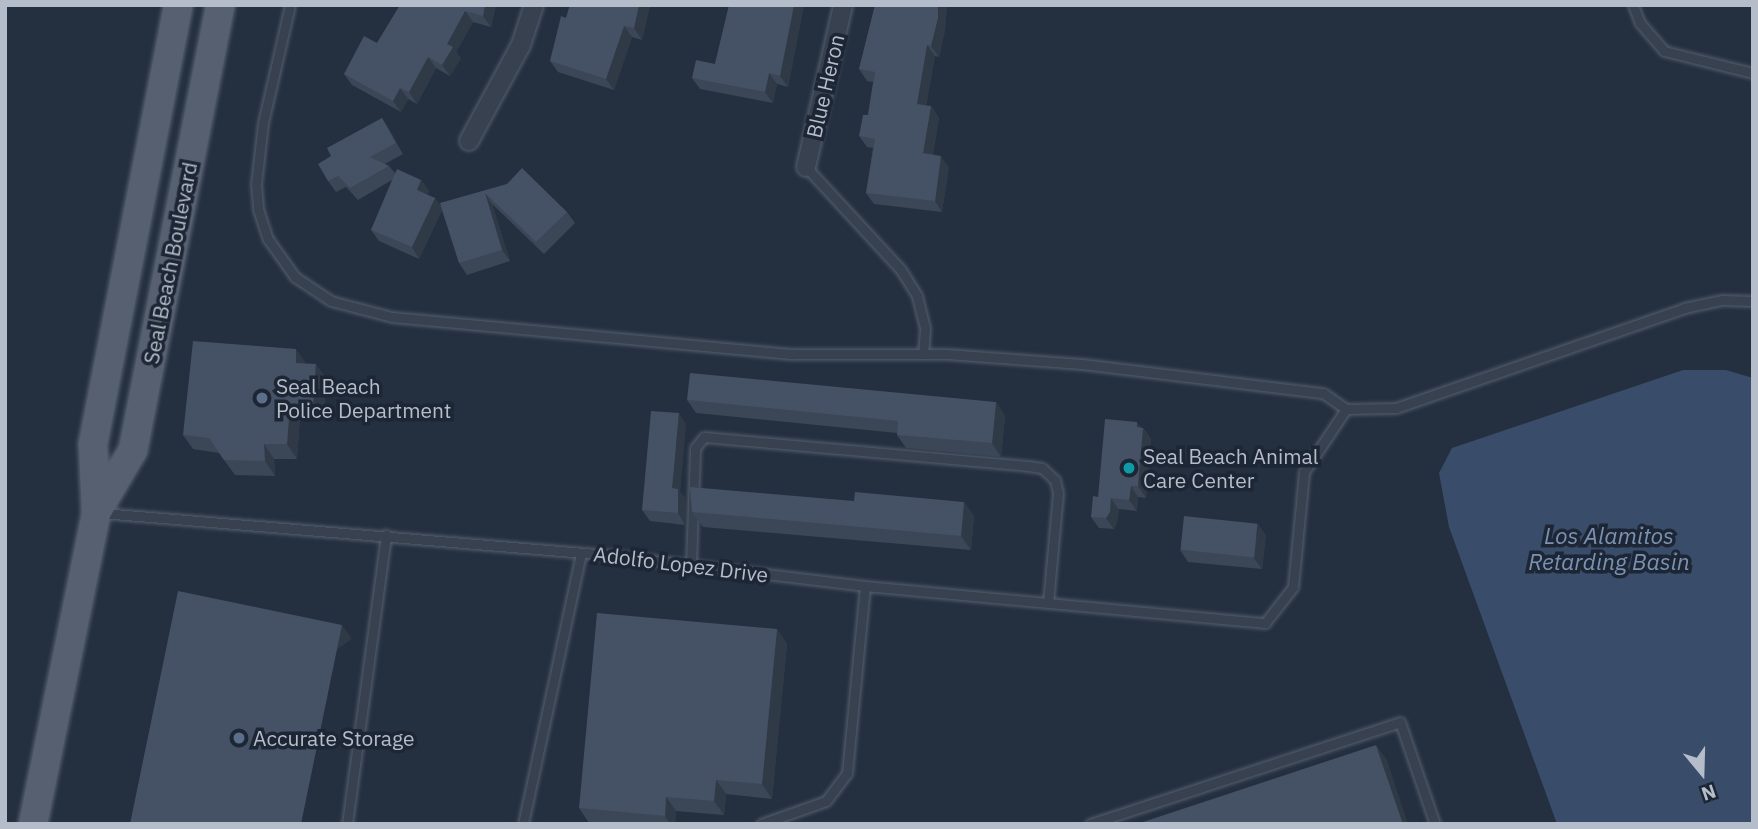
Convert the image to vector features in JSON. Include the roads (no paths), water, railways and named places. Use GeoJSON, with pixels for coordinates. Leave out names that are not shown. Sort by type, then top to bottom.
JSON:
{"type":"FeatureCollection","features":[{"type":"Feature","properties":{"kind":"main road","name":"Seal Beach Boulevard"},"geometry":{"type":"LineString","coordinates":[[33,824],[96,513],[93,444],[178,5]]}},
{"type":"Feature","properties":{"kind":"main road","name":"Seal Beach Boulevard"},"geometry":{"type":"LineString","coordinates":[[96,513],[133,450],[220,5]]}},
{"type":"Feature","properties":{"kind":"street"},"geometry":{"type":"LineString","coordinates":[[469,141],[521,45],[534,5]]}},
{"type":"Feature","properties":{"kind":"street","name":"Blue Heron"},"geometry":{"type":"LineString","coordinates":[[806,167],[843,5]]}},
{"type":"Feature","properties":{"kind":"lane"},"geometry":{"type":"LineString","coordinates":[[290,5],[263,123],[256,184],[258,209],[280,259],[295,277],[331,301],[392,317],[793,354],[923,354],[1082,364],[1323,393],[1346,409],[1396,408],[1684,308],[1722,300],[1753,301]]}},
{"type":"Feature","properties":{"kind":"lane"},"geometry":{"type":"LineString","coordinates":[[1633,5],[1640,23],[1664,51],[1753,73]]}},
{"type":"Feature","properties":{"kind":"lane"},"geometry":{"type":"LineString","coordinates":[[806,167],[901,270],[917,296],[925,328],[923,354]]}},
{"type":"Feature","properties":{"kind":"lane","name":"Adolfo Lopez Drive"},"geometry":{"type":"LineString","coordinates":[[96,513],[581,553],[865,586],[1265,623],[1293,587],[1304,472],[1346,409]]}},
{"type":"Feature","properties":{"kind":"lane"},"geometry":{"type":"LineString","coordinates":[[691,565],[695,448],[704,437],[1028,466],[1042,468],[1055,480],[1056,524],[1048,603]]}},
{"type":"Feature","properties":{"kind":"lane"},"geometry":{"type":"LineString","coordinates":[[347,824],[386,535]]}},
{"type":"Feature","properties":{"kind":"lane"},"geometry":{"type":"LineString","coordinates":[[523,824],[581,553]]}},
{"type":"Feature","properties":{"kind":"lane"},"geometry":{"type":"LineString","coordinates":[[761,824],[827,801],[847,773],[865,586]]}},
{"type":"Feature","properties":{"kind":"lane"},"geometry":{"type":"LineString","coordinates":[[1090,824],[1400,722],[1435,824]]}},
{"type":"Feature","properties":{"kind":"water","name":"Los Alamitos Retarding Basin"},"geometry":{"type":"Polygon","coordinates":[[[1683,370],[1726,370],[1753,378],[1753,824],[1557,824],[1449,527],[1439,473],[1452,448],[1683,370]]]}},
{"type":"Feature","properties":{"kind":"place","name":"Seal Beach Police Department"},"geometry":{"type":"Point","coordinates":[262,398]}},
{"type":"Feature","properties":{"kind":"place","name":"Seal Beach Animal Care Center"},"geometry":{"type":"Point","coordinates":[1129,468]}},
{"type":"Feature","properties":{"kind":"place","name":"Accurate Storage"},"geometry":{"type":"Point","coordinates":[239,738]}}]}
